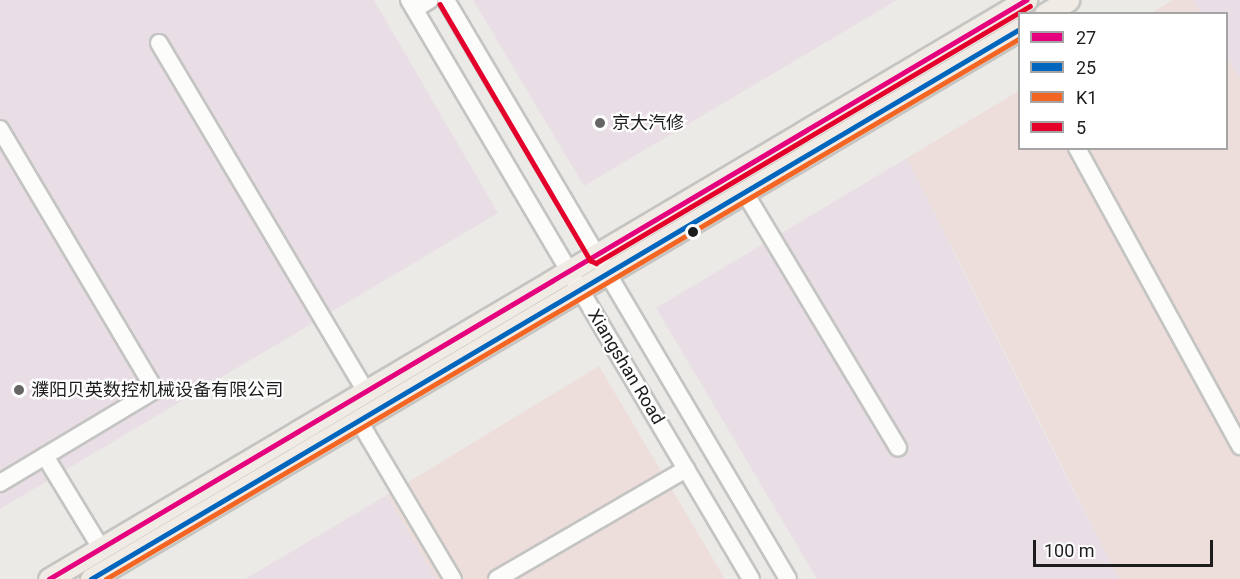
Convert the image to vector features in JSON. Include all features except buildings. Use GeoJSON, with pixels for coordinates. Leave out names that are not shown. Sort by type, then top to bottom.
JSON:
{"type":"FeatureCollection","features":[{"type":"Feature","properties":{"kind":"main road"},"geometry":{"type":"LineString","coordinates":[[49,579],[1026,0]]}},
{"type":"Feature","properties":{"kind":"main road"},"geometry":{"type":"LineString","coordinates":[[1048,12],[1068,0]]}},
{"type":"Feature","properties":{"kind":"main road"},"geometry":{"type":"LineString","coordinates":[[91,579],[745,193],[1018,35]]}},
{"type":"Feature","properties":{"kind":"street"},"geometry":{"type":"LineString","coordinates":[[412,5],[443,0]]}},
{"type":"Feature","properties":{"kind":"street","name":"Xiangshan Road"},"geometry":{"type":"LineString","coordinates":[[443,0],[788,579]]}},
{"type":"Feature","properties":{"kind":"street","name":"Xiangshan Road"},"geometry":{"type":"LineString","coordinates":[[412,5],[751,579]]}},
{"type":"Feature","properties":{"kind":"street"},"geometry":{"type":"LineString","coordinates":[[1004,13],[1018,35]]}},
{"type":"Feature","properties":{"kind":"street"},"geometry":{"type":"LineString","coordinates":[[159,43],[366,392]]}},
{"type":"Feature","properties":{"kind":"street"},"geometry":{"type":"LineString","coordinates":[[0,129],[155,390],[0,483]]}},
{"type":"Feature","properties":{"kind":"street"},"geometry":{"type":"LineString","coordinates":[[1078,150],[1240,446]]}},
{"type":"Feature","properties":{"kind":"street"},"geometry":{"type":"LineString","coordinates":[[745,193],[898,448]]}},
{"type":"Feature","properties":{"kind":"street"},"geometry":{"type":"LineString","coordinates":[[359,421],[453,579]]}},
{"type":"Feature","properties":{"kind":"street"},"geometry":{"type":"LineString","coordinates":[[45,456],[101,548]]}},
{"type":"Feature","properties":{"kind":"street"},"geometry":{"type":"LineString","coordinates":[[497,579],[686,469]]}},
{"type":"Feature","properties":{"kind":"shaded area"},"geometry":{"type":"Polygon","coordinates":[[[0,0],[374,0],[498,213],[0,509],[0,0]]]}},
{"type":"Feature","properties":{"kind":"shaded area"},"geometry":{"type":"Polygon","coordinates":[[[473,0],[897,0],[584,186],[473,0]]]}},
{"type":"Feature","properties":{"kind":"shaded area"},"geometry":{"type":"Polygon","coordinates":[[[1173,0],[1193,0],[1200,12],[1153,12],[1173,0]]]}},
{"type":"Feature","properties":{"kind":"shaded area"},"geometry":{"type":"Polygon","coordinates":[[[1193,0],[1240,0],[1240,79],[1228,58],[1228,12],[1200,12],[1193,0]]]}},
{"type":"Feature","properties":{"kind":"shaded area"},"geometry":{"type":"Polygon","coordinates":[[[1228,58],[1240,79],[1240,579],[1119,579],[907,158],[1018,92],[1018,150],[1228,150],[1228,58]]]}},
{"type":"Feature","properties":{"kind":"shaded area"},"geometry":{"type":"Polygon","coordinates":[[[907,158],[1119,579],[817,579],[656,308],[907,158]]]}},
{"type":"Feature","properties":{"kind":"shaded area"},"geometry":{"type":"Polygon","coordinates":[[[599,366],[725,579],[436,579],[387,495],[599,366]]]}},
{"type":"Feature","properties":{"kind":"shaded area"},"geometry":{"type":"Polygon","coordinates":[[[387,495],[436,579],[245,579],[387,495]]]}},
{"type":"Feature","properties":{"kind":"transit line","name":"27"},"geometry":{"type":"LineString","coordinates":[[49,579],[1026,0]]}},
{"type":"Feature","properties":{"kind":"transit line","name":"5"},"geometry":{"type":"LineString","coordinates":[[440,4],[590,260],[596,263],[1018,13]]}},
{"type":"Feature","properties":{"kind":"transit line","name":"5"},"geometry":{"type":"LineString","coordinates":[[1020,12],[1030,6]]}},
{"type":"Feature","properties":{"kind":"transit line","name":"25"},"geometry":{"type":"LineString","coordinates":[[91,579],[1018,30]]}},
{"type":"Feature","properties":{"kind":"transit line","name":"K1"},"geometry":{"type":"LineString","coordinates":[[106,579],[1018,39]]}},
{"type":"Feature","properties":{"kind":"place","name":"京大汽修"},"geometry":{"type":"Point","coordinates":[600,123]}},
{"type":"Feature","properties":{"kind":"place","name":"濮阳贝英数控机械设备有限公司"},"geometry":{"type":"Point","coordinates":[19,390]}}]}
